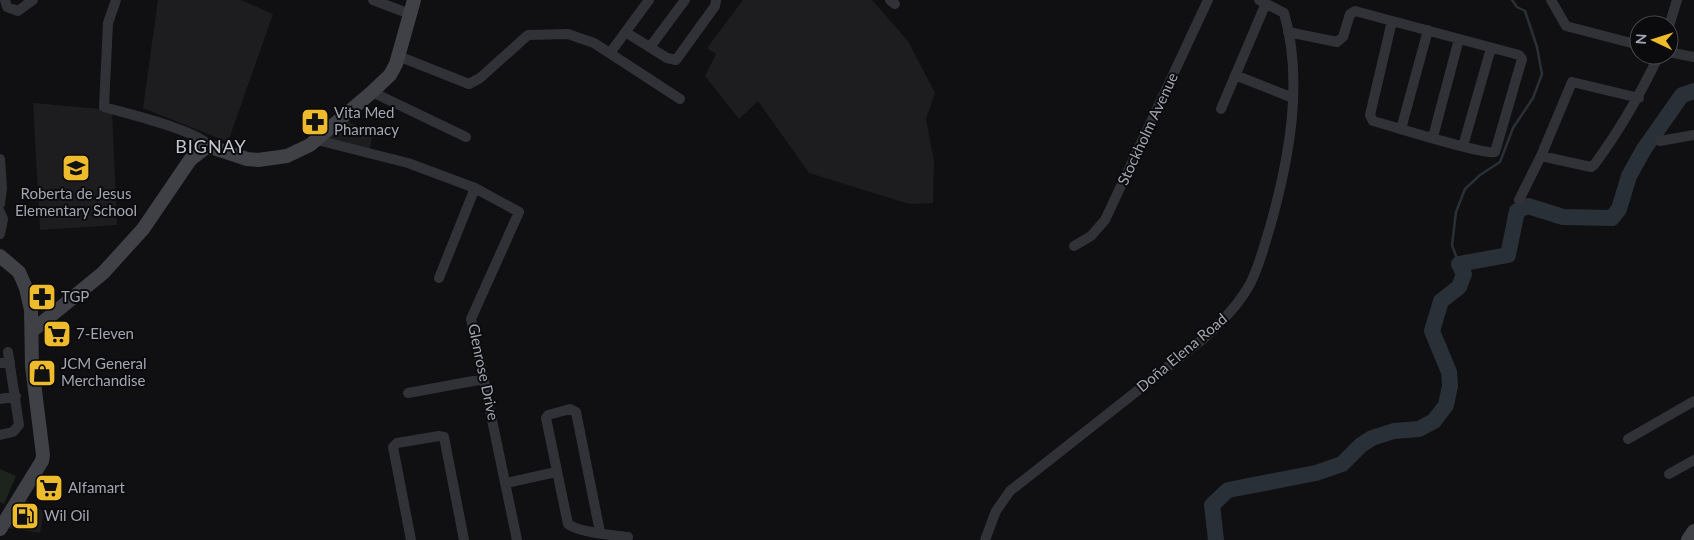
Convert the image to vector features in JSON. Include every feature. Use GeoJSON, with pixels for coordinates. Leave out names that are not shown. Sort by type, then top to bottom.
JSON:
{"type":"FeatureCollection","features":[{"type":"Feature","properties":{"kind":"main road"},"geometry":{"type":"LineString","coordinates":[[32,332],[103,273],[143,228],[194,154],[199,150],[210,147],[247,159],[273,159],[300,152],[317,140],[390,75],[398,56],[414,0]]}},
{"type":"Feature","properties":{"kind":"main road"},"geometry":{"type":"LineString","coordinates":[[0,256],[19,272],[26,288],[32,332],[32,366],[39,404],[42,461],[0,529]]}},
{"type":"Feature","properties":{"kind":"main road"},"geometry":{"type":"LineString","coordinates":[[1688,540],[1694,530]]}},
{"type":"Feature","properties":{"kind":"street"},"geometry":{"type":"LineString","coordinates":[[6,0],[7,7],[18,11],[33,0]]}},
{"type":"Feature","properties":{"kind":"street"},"geometry":{"type":"LineString","coordinates":[[116,0],[108,23],[104,107],[143,117],[201,138],[210,147]]}},
{"type":"Feature","properties":{"kind":"street"},"geometry":{"type":"LineString","coordinates":[[373,0],[410,14]]}},
{"type":"Feature","properties":{"kind":"street"},"geometry":{"type":"LineString","coordinates":[[610,53],[650,0]]}},
{"type":"Feature","properties":{"kind":"street"},"geometry":{"type":"LineString","coordinates":[[650,47],[685,0]]}},
{"type":"Feature","properties":{"kind":"street"},"geometry":{"type":"LineString","coordinates":[[626,33],[670,60],[676,60],[715,6],[716,0]]}},
{"type":"Feature","properties":{"kind":"street","name":"Stockholm Avenue"},"geometry":{"type":"LineString","coordinates":[[1074,246],[1091,236],[1105,220],[1208,0]]}},
{"type":"Feature","properties":{"kind":"street"},"geometry":{"type":"LineString","coordinates":[[1551,0],[1566,26],[1629,42]]}},
{"type":"Feature","properties":{"kind":"street"},"geometry":{"type":"LineString","coordinates":[[1673,15],[1678,0]]}},
{"type":"Feature","properties":{"kind":"street"},"geometry":{"type":"LineString","coordinates":[[1221,109],[1236,75],[1263,2]]}},
{"type":"Feature","properties":{"kind":"street","name":"Doña Elena Road"},"geometry":{"type":"LineString","coordinates":[[985,540],[996,511],[1010,490],[1203,339],[1227,317],[1244,294],[1261,258],[1282,178],[1288,147],[1293,98],[1288,32],[1284,12],[1263,2]]}},
{"type":"Feature","properties":{"kind":"street"},"geometry":{"type":"LineString","coordinates":[[1288,32],[1338,42],[1343,37],[1350,14],[1355,11],[1519,55],[1522,59],[1495,152],[1490,153],[1373,121],[1370,114],[1392,21]]}},
{"type":"Feature","properties":{"kind":"street"},"geometry":{"type":"LineString","coordinates":[[1401,129],[1428,30]]}},
{"type":"Feature","properties":{"kind":"street"},"geometry":{"type":"LineString","coordinates":[[398,56],[469,84],[480,78],[528,35],[568,34],[594,43],[680,99]]}},
{"type":"Feature","properties":{"kind":"street"},"geometry":{"type":"LineString","coordinates":[[1433,138],[1459,39]]}},
{"type":"Feature","properties":{"kind":"street"},"geometry":{"type":"LineString","coordinates":[[1463,146],[1490,48]]}},
{"type":"Feature","properties":{"kind":"street"},"geometry":{"type":"LineString","coordinates":[[1679,54],[1694,57]]}},
{"type":"Feature","properties":{"kind":"street"},"geometry":{"type":"LineString","coordinates":[[1541,156],[1591,167],[1594,165],[1619,132],[1639,98],[1654,65]]}},
{"type":"Feature","properties":{"kind":"street"},"geometry":{"type":"LineString","coordinates":[[1236,75],[1293,98]]}},
{"type":"Feature","properties":{"kind":"street"},"geometry":{"type":"LineString","coordinates":[[1519,200],[1541,156],[1573,82],[1639,98]]}},
{"type":"Feature","properties":{"kind":"street"},"geometry":{"type":"LineString","coordinates":[[372,92],[466,137]]}},
{"type":"Feature","properties":{"kind":"street"},"geometry":{"type":"LineString","coordinates":[[1660,141],[1694,135]]}},
{"type":"Feature","properties":{"kind":"street"},"geometry":{"type":"LineString","coordinates":[[317,140],[408,163],[475,188],[439,278]]}},
{"type":"Feature","properties":{"kind":"street"},"geometry":{"type":"LineString","coordinates":[[0,159],[2,188],[0,204]]}},
{"type":"Feature","properties":{"kind":"street","name":"Glenrose Drive"},"geometry":{"type":"LineString","coordinates":[[475,188],[519,212],[471,316],[517,540]]}},
{"type":"Feature","properties":{"kind":"street"},"geometry":{"type":"LineString","coordinates":[[0,212],[3,219],[0,234]]}},
{"type":"Feature","properties":{"kind":"street"},"geometry":{"type":"LineString","coordinates":[[0,435],[13,432],[19,425],[16,396],[6,359]]}},
{"type":"Feature","properties":{"kind":"street"},"geometry":{"type":"LineString","coordinates":[[408,393],[484,379]]}},
{"type":"Feature","properties":{"kind":"street"},"geometry":{"type":"LineString","coordinates":[[0,398],[16,396]]}},
{"type":"Feature","properties":{"kind":"street"},"geometry":{"type":"LineString","coordinates":[[1628,439],[1694,401]]}},
{"type":"Feature","properties":{"kind":"street"},"geometry":{"type":"LineString","coordinates":[[600,532],[573,410],[546,416],[568,524],[572,527],[600,532],[628,537]]}},
{"type":"Feature","properties":{"kind":"street"},"geometry":{"type":"LineString","coordinates":[[411,540],[393,447],[397,443],[444,437],[464,540]]}},
{"type":"Feature","properties":{"kind":"street"},"geometry":{"type":"LineString","coordinates":[[1668,474],[1694,460]]}},
{"type":"Feature","properties":{"kind":"street"},"geometry":{"type":"LineString","coordinates":[[506,483],[556,472]]}},
{"type":"Feature","properties":{"kind":"shaded area"},"geometry":{"type":"Polygon","coordinates":[[[158,0],[241,0],[273,14],[228,142],[143,108],[158,0]]]}},
{"type":"Feature","properties":{"kind":"shaded area"},"geometry":{"type":"Polygon","coordinates":[[[743,0],[872,0],[908,41],[935,93],[926,119],[934,161],[933,203],[909,204],[809,173],[758,101],[739,119],[705,76],[716,54],[707,48],[743,0]]]}},
{"type":"Feature","properties":{"kind":"shaded area","name":"Roberta de Jesus Elementary School"},"geometry":{"type":"Polygon","coordinates":[[[33,103],[112,110],[117,225],[40,230],[33,103]]]}},
{"type":"Feature","properties":{"kind":"shaded area"},"geometry":{"type":"Polygon","coordinates":[[[344,120],[373,132],[370,149],[326,138],[344,120]]]}},
{"type":"Feature","properties":{"kind":"shaded area"},"geometry":{"type":"Polygon","coordinates":[[[0,469],[16,476],[4,504],[0,502],[0,469]]]}},
{"type":"Feature","properties":{"kind":"shaded area"},"geometry":{"type":"Polygon","coordinates":[[[25,499],[44,512],[40,533],[8,528],[25,499]]]}},
{"type":"Feature","properties":{"kind":"waterway"},"geometry":{"type":"LineString","coordinates":[[1459,264],[1452,245],[1456,212],[1465,189],[1480,175],[1500,162],[1513,128],[1533,98],[1542,74],[1537,47],[1525,11],[1517,7],[1512,0]]}},
{"type":"Feature","properties":{"kind":"waterway"},"geometry":{"type":"LineString","coordinates":[[1216,540],[1212,505],[1228,490],[1316,473],[1342,464],[1361,445],[1372,438],[1394,431],[1419,429],[1434,421],[1446,405],[1450,386],[1449,372],[1432,331],[1441,301],[1459,287],[1464,274],[1459,264],[1508,255],[1517,211],[1528,206],[1563,217],[1612,218],[1619,209],[1629,176],[1644,149],[1682,95],[1694,91]]}},
{"type":"Feature","properties":{"kind":"place","name":"Vita Med Pharmacy"},"geometry":{"type":"Point","coordinates":[315,122]}},
{"type":"Feature","properties":{"kind":"place","name":"Roberta de Jesus Elementary School"},"geometry":{"type":"Point","coordinates":[76,168]}},
{"type":"Feature","properties":{"kind":"place","name":"TGP"},"geometry":{"type":"Point","coordinates":[42,297]}},
{"type":"Feature","properties":{"kind":"place","name":"7-Eleven"},"geometry":{"type":"Point","coordinates":[57,334]}},
{"type":"Feature","properties":{"kind":"place","name":"JCM General Merchandise"},"geometry":{"type":"Point","coordinates":[42,373]}},
{"type":"Feature","properties":{"kind":"place","name":"Alfamart"},"geometry":{"type":"Point","coordinates":[49,488]}},
{"type":"Feature","properties":{"kind":"place","name":"Wil Oil"},"geometry":{"type":"Point","coordinates":[25,516]}},
{"type":"Feature","properties":{"kind":"district","name":"BIGNAY"},"geometry":{"type":"Point","coordinates":[211,147]}}]}
